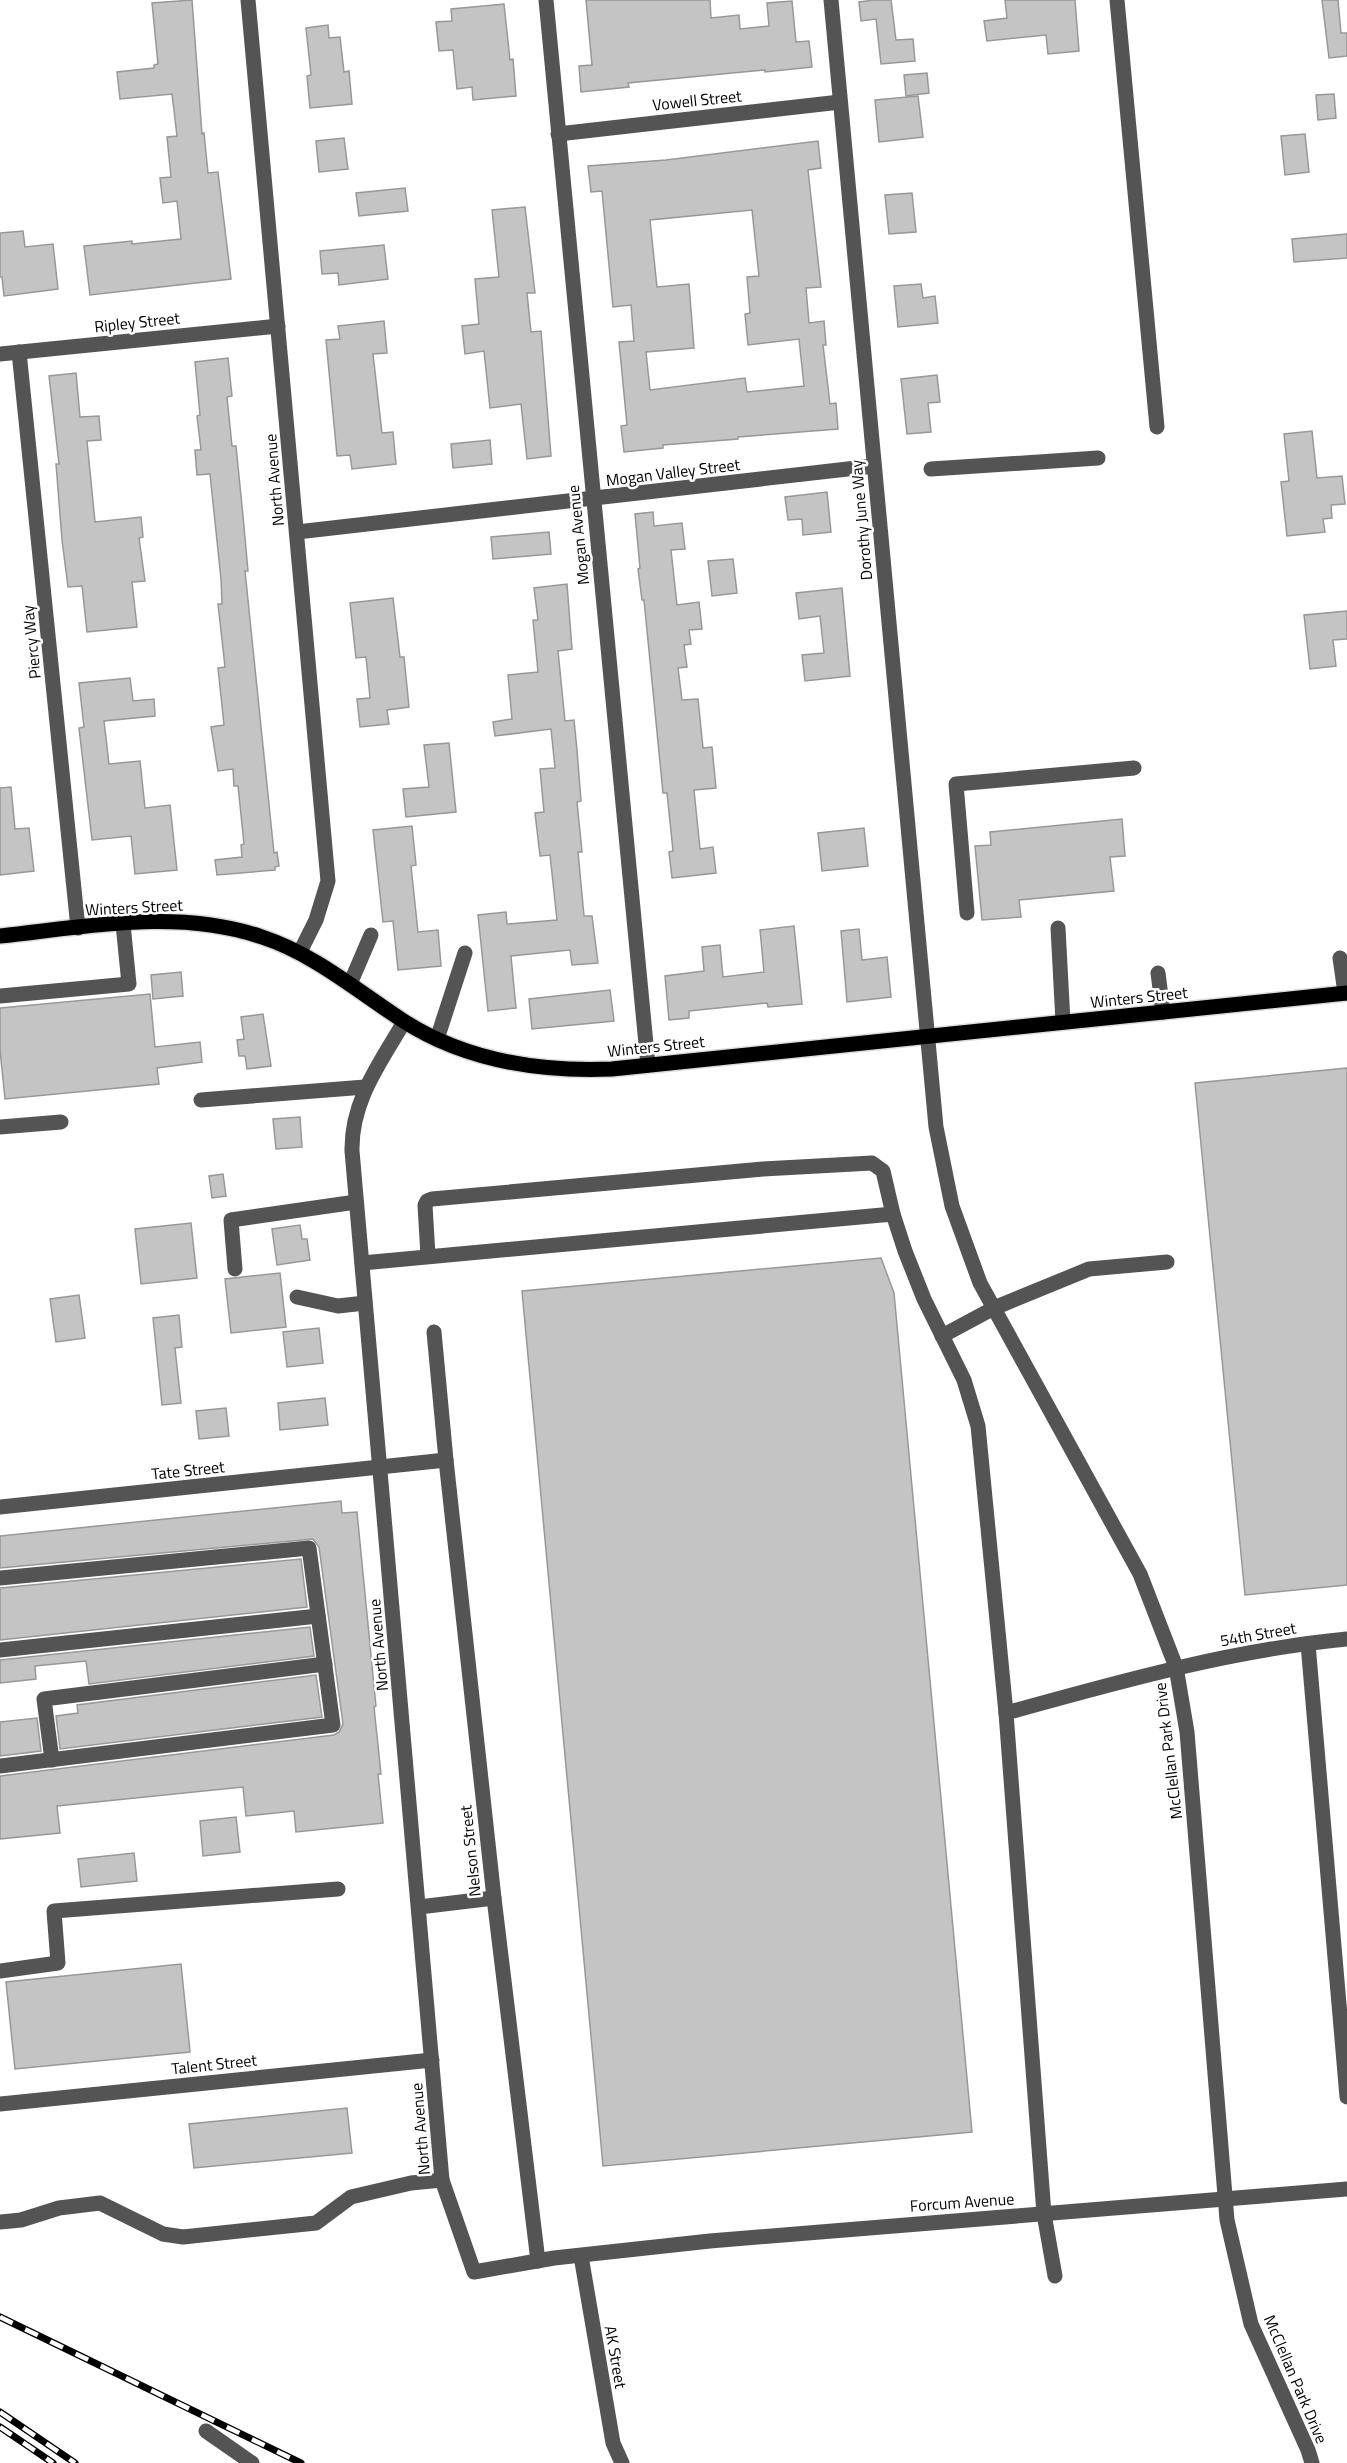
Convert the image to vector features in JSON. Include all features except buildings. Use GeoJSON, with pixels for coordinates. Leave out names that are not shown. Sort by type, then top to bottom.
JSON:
{"type":"FeatureCollection","features":[{"type":"Feature","properties":{"kind":"main road","name":"Winters Street"},"geometry":{"type":"LineString","coordinates":[[0,936],[152,921],[195,922],[252,934],[300,952],[404,1022],[437,1039],[483,1057],[544,1069],[583,1071],[1346,993]]}},
{"type":"Feature","properties":{"kind":"street","name":"North Avenue"},"geometry":{"type":"LineString","coordinates":[[248,0],[328,881],[316,920],[300,952]]}},
{"type":"Feature","properties":{"kind":"street","name":"Mogan Avenue"},"geometry":{"type":"LineString","coordinates":[[546,0],[592,500],[648,1065]]}},
{"type":"Feature","properties":{"kind":"street","name":"Dorothy June Way"},"geometry":{"type":"LineString","coordinates":[[831,0],[928,1036]]}},
{"type":"Feature","properties":{"kind":"street"},"geometry":{"type":"LineString","coordinates":[[1116,0],[1157,427]]}},
{"type":"Feature","properties":{"kind":"street","name":"Vowell Street"},"geometry":{"type":"LineString","coordinates":[[558,134],[840,102]]}},
{"type":"Feature","properties":{"kind":"street","name":"Ripley Street"},"geometry":{"type":"LineString","coordinates":[[0,354],[278,326]]}},
{"type":"Feature","properties":{"kind":"street","name":"Piercy Way"},"geometry":{"type":"LineString","coordinates":[[20,352],[78,928]]}},
{"type":"Feature","properties":{"kind":"street"},"geometry":{"type":"LineString","coordinates":[[931,469],[1098,458]]}},
{"type":"Feature","properties":{"kind":"street","name":"Mogan Valley Street"},"geometry":{"type":"LineString","coordinates":[[297,532],[874,466]]}},
{"type":"Feature","properties":{"kind":"street"},"geometry":{"type":"LineString","coordinates":[[967,914],[956,784],[1134,768]]}},
{"type":"Feature","properties":{"kind":"street"},"geometry":{"type":"LineString","coordinates":[[0,996],[129,984],[123,924]]}},
{"type":"Feature","properties":{"kind":"street"},"geometry":{"type":"LineString","coordinates":[[1058,928],[1063,1022]]}},
{"type":"Feature","properties":{"kind":"street"},"geometry":{"type":"LineString","coordinates":[[350,984],[371,935]]}},
{"type":"Feature","properties":{"kind":"street"},"geometry":{"type":"LineString","coordinates":[[437,1039],[465,953]]}},
{"type":"Feature","properties":{"kind":"street"},"geometry":{"type":"LineString","coordinates":[[1341,958],[1346,993]]}},
{"type":"Feature","properties":{"kind":"street"},"geometry":{"type":"LineString","coordinates":[[1158,973],[1163,1012]]}},
{"type":"Feature","properties":{"kind":"street","name":"North Avenue"},"geometry":{"type":"LineString","coordinates":[[404,1022],[365,1087],[354,1116],[352,1139],[442,2180],[474,2272],[538,2261]]}},
{"type":"Feature","properties":{"kind":"street","name":"McClellan Park Drive"},"geometry":{"type":"LineString","coordinates":[[928,1036],[936,1126],[952,1206],[980,1283],[1140,1574],[1176,1667],[1187,1731],[1227,2220],[1251,2324],[1312,2463]]}},
{"type":"Feature","properties":{"kind":"street"},"geometry":{"type":"LineString","coordinates":[[201,1100],[365,1087]]}},
{"type":"Feature","properties":{"kind":"street"},"geometry":{"type":"LineString","coordinates":[[0,1127],[61,1122]]}},
{"type":"Feature","properties":{"kind":"street"},"geometry":{"type":"LineString","coordinates":[[429,1256],[425,1205],[432,1199],[763,1169],[872,1163],[882,1171],[904,1251],[964,1380],[978,1426],[1006,1713],[1044,2214],[1055,2277]]}},
{"type":"Feature","properties":{"kind":"street"},"geometry":{"type":"LineString","coordinates":[[235,1269],[231,1220],[356,1202]]}},
{"type":"Feature","properties":{"kind":"street"},"geometry":{"type":"LineString","coordinates":[[362,1263],[893,1214]]}},
{"type":"Feature","properties":{"kind":"street"},"geometry":{"type":"LineString","coordinates":[[942,1336],[994,1308],[1089,1269],[1167,1262]]}},
{"type":"Feature","properties":{"kind":"street"},"geometry":{"type":"LineString","coordinates":[[297,1297],[338,1306],[365,1303]]}},
{"type":"Feature","properties":{"kind":"street","name":"Nelson Street"},"geometry":{"type":"LineString","coordinates":[[435,1332],[446,1460],[494,1898],[538,2261]]}},
{"type":"Feature","properties":{"kind":"street"},"geometry":{"type":"LineString","coordinates":[[380,1468],[446,1460]]}},
{"type":"Feature","properties":{"kind":"street","name":"Tate Street"},"geometry":{"type":"LineString","coordinates":[[0,1507],[380,1468]]}},
{"type":"Feature","properties":{"kind":"street"},"geometry":{"type":"LineString","coordinates":[[0,1578],[309,1548],[333,1725],[0,1766]]}},
{"type":"Feature","properties":{"kind":"street"},"geometry":{"type":"LineString","coordinates":[[0,1650],[318,1616]]}},
{"type":"Feature","properties":{"kind":"street","name":"54th Street"},"geometry":{"type":"LineString","coordinates":[[1006,1713],[1176,1667],[1347,1639]]}},
{"type":"Feature","properties":{"kind":"street"},"geometry":{"type":"LineString","coordinates":[[1308,1644],[1347,2097]]}},
{"type":"Feature","properties":{"kind":"street"},"geometry":{"type":"LineString","coordinates":[[52,1760],[44,1699],[325,1664]]}},
{"type":"Feature","properties":{"kind":"street"},"geometry":{"type":"LineString","coordinates":[[0,1971],[58,1963],[54,1911],[338,1889]]}},
{"type":"Feature","properties":{"kind":"street"},"geometry":{"type":"LineString","coordinates":[[419,1907],[494,1898]]}},
{"type":"Feature","properties":{"kind":"street","name":"Talent Street"},"geometry":{"type":"LineString","coordinates":[[0,2104],[432,2060]]}},
{"type":"Feature","properties":{"kind":"street"},"geometry":{"type":"LineString","coordinates":[[0,2222],[21,2220],[59,2208],[100,2203],[163,2234],[183,2237],[316,2223],[351,2197],[411,2183],[442,2180]]}},
{"type":"Feature","properties":{"kind":"street","name":"Forcum Avenue"},"geometry":{"type":"LineString","coordinates":[[581,2256],[918,2223],[1347,2189]]}},
{"type":"Feature","properties":{"kind":"street"},"geometry":{"type":"LineString","coordinates":[[538,2261],[581,2256]]}},
{"type":"Feature","properties":{"kind":"street","name":"AK Street"},"geometry":{"type":"LineString","coordinates":[[581,2256],[613,2443],[622,2463]]}},
{"type":"Feature","properties":{"kind":"street"},"geometry":{"type":"LineString","coordinates":[[206,2432],[252,2463]]}},
{"type":"Feature","properties":{"kind":"railway"},"geometry":{"type":"LineString","coordinates":[[0,2317],[301,2463]]}},
{"type":"Feature","properties":{"kind":"railway"},"geometry":{"type":"LineString","coordinates":[[0,2412],[75,2463]]}},
{"type":"Feature","properties":{"kind":"railway"},"geometry":{"type":"LineString","coordinates":[[0,2427],[53,2463]]}}]}
